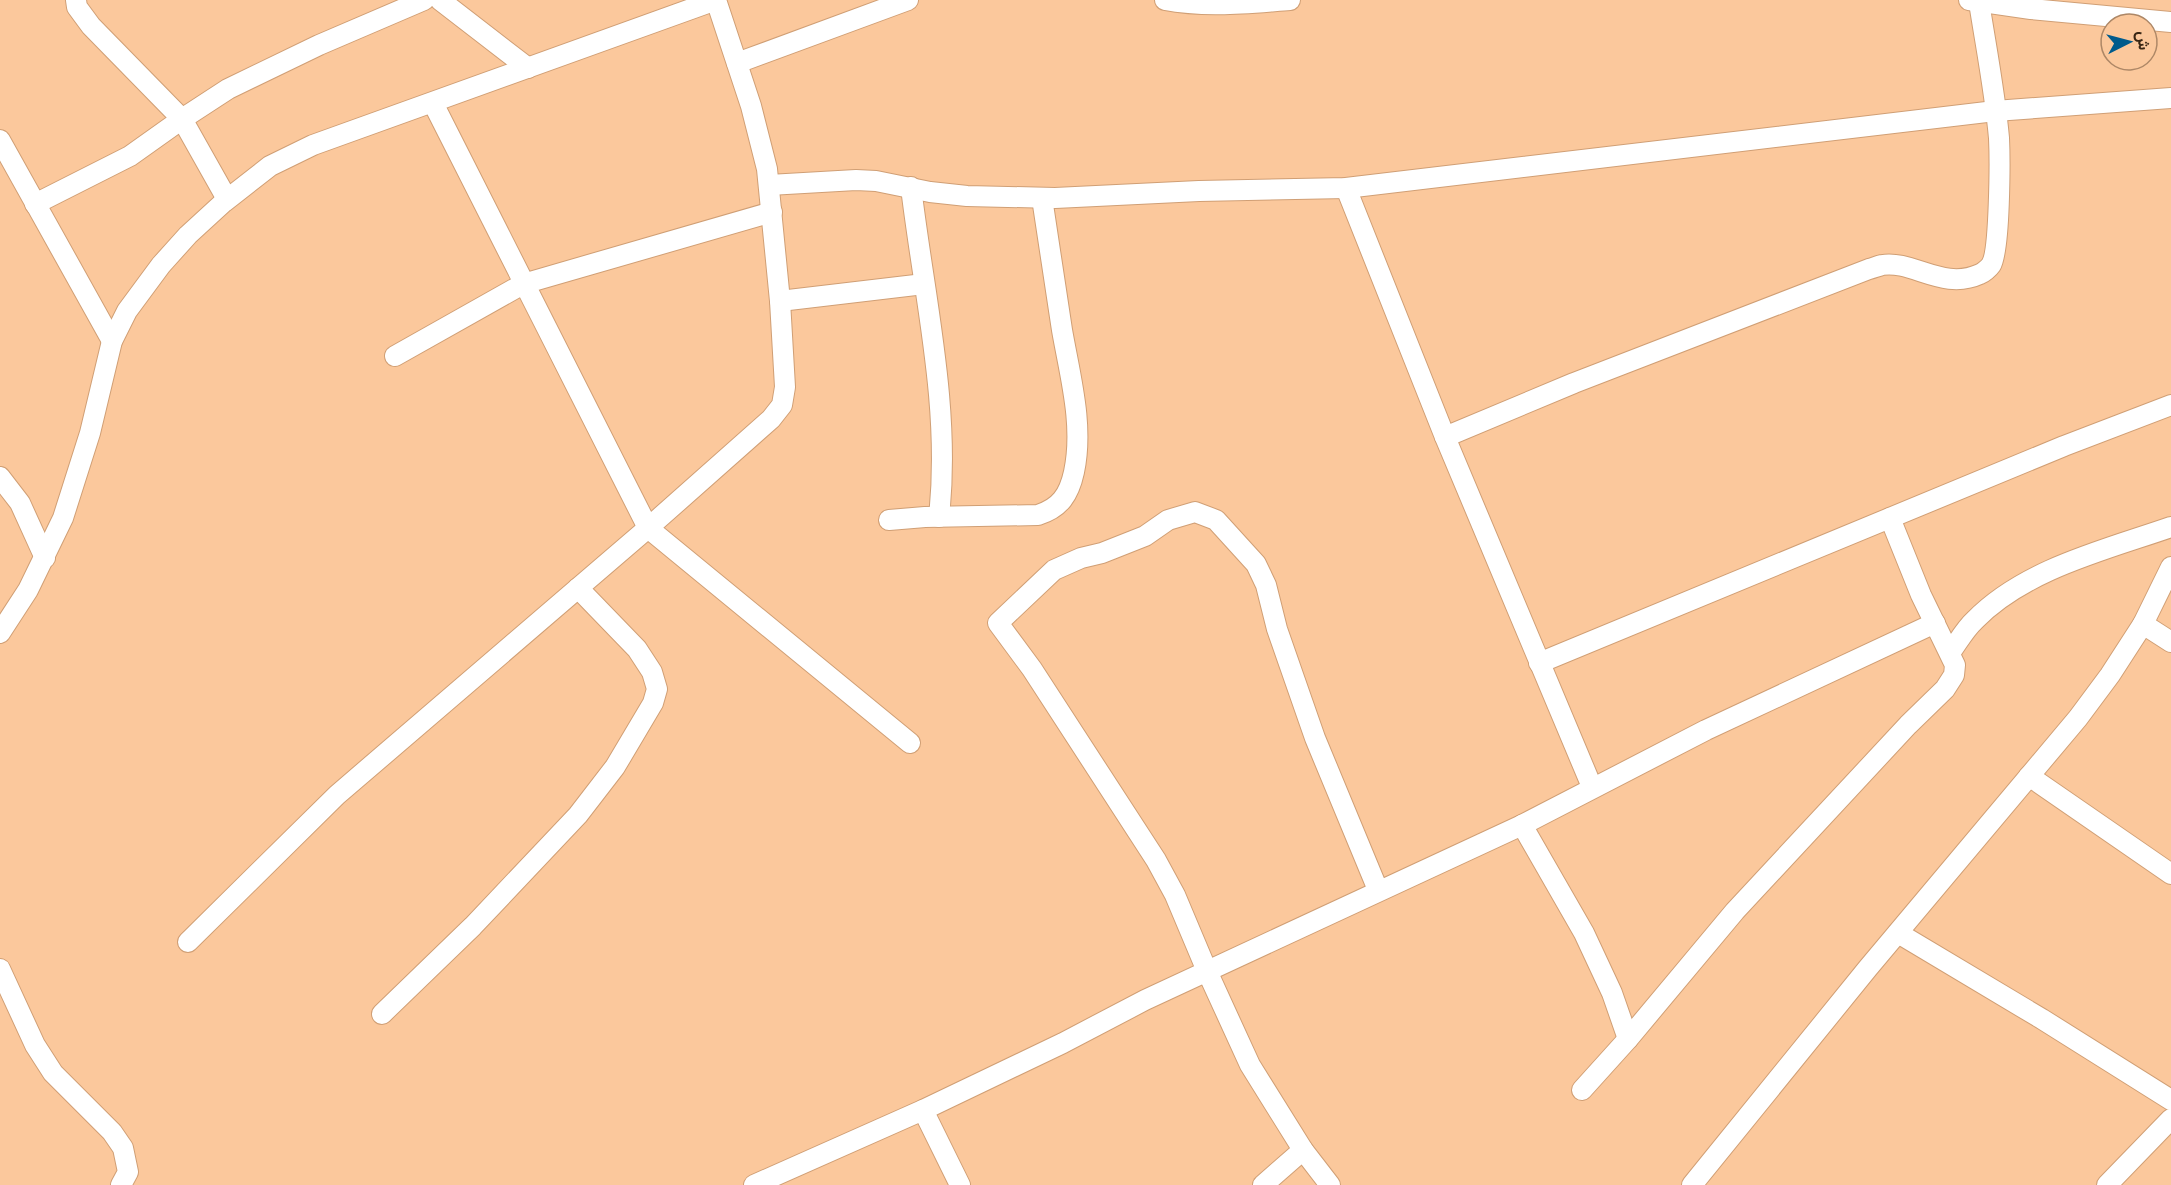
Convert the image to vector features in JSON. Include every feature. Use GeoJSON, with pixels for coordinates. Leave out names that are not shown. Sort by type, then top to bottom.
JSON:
{"type":"FeatureCollection","features":[{"type":"Feature","properties":{"kind":"street"},"geometry":{"type":"LineString","coordinates":[[76,0],[91,26],[182,119],[227,199]]}},
{"type":"Feature","properties":{"kind":"street"},"geometry":{"type":"LineString","coordinates":[[34,204],[130,156],[228,89],[273,66],[424,0]]}},
{"type":"Feature","properties":{"kind":"street"},"geometry":{"type":"LineString","coordinates":[[440,0],[528,68]]}},
{"type":"Feature","properties":{"kind":"street"},"geometry":{"type":"LineString","coordinates":[[0,633],[28,590],[63,518],[77,480],[112,341],[127,311],[161,265],[188,235],[227,199],[270,166],[295,153],[716,0],[760,136],[769,185],[780,301],[784,387],[782,405],[771,419],[648,528],[337,795],[188,942]]}},
{"type":"Feature","properties":{"kind":"street"},"geometry":{"type":"LineString","coordinates":[[737,63],[908,0]]}},
{"type":"Feature","properties":{"kind":"street"},"geometry":{"type":"LineString","coordinates":[[1165,0],[1193,4],[1290,0]]}},
{"type":"Feature","properties":{"kind":"street"},"geometry":{"type":"LineString","coordinates":[[1445,437],[1574,383],[1883,265],[1898,266],[1936,278],[1962,279],[1981,274],[1990,266],[1995,252],[1999,167],[1995,111],[1974,1],[2171,22]]}},
{"type":"Feature","properties":{"kind":"street"},"geometry":{"type":"LineString","coordinates":[[769,185],[876,180],[966,196],[1042,198],[1199,191],[1346,188],[1995,111],[2171,98]]}},
{"type":"Feature","properties":{"kind":"street"},"geometry":{"type":"LineString","coordinates":[[432,103],[648,528],[910,743]]}},
{"type":"Feature","properties":{"kind":"street"},"geometry":{"type":"LineString","coordinates":[[0,140],[112,341]]}},
{"type":"Feature","properties":{"kind":"street"},"geometry":{"type":"LineString","coordinates":[[911,187],[941,410],[943,484],[939,517]]}},
{"type":"Feature","properties":{"kind":"street"},"geometry":{"type":"LineString","coordinates":[[1346,188],[1445,437],[1592,787]]}},
{"type":"Feature","properties":{"kind":"street"},"geometry":{"type":"LineString","coordinates":[[889,520],[1038,515],[1051,511],[1061,502],[1070,487],[1074,472],[1077,427],[1042,198]]}},
{"type":"Feature","properties":{"kind":"street"},"geometry":{"type":"LineString","coordinates":[[395,356],[523,284],[772,212]]}},
{"type":"Feature","properties":{"kind":"street"},"geometry":{"type":"LineString","coordinates":[[780,301],[924,284]]}},
{"type":"Feature","properties":{"kind":"street"},"geometry":{"type":"LineString","coordinates":[[1539,663],[2064,446],[2171,405]]}},
{"type":"Feature","properties":{"kind":"street"},"geometry":{"type":"LineString","coordinates":[[0,477],[20,503],[45,558]]}},
{"type":"Feature","properties":{"kind":"street"},"geometry":{"type":"LineString","coordinates":[[1330,1185],[1303,1150],[1250,1065],[1207,971],[1176,895],[1156,860],[1032,669],[998,623],[1054,570],[1081,558],[1102,554],[1145,536],[1168,520],[1195,512],[1216,520],[1256,564],[1266,585],[1276,629],[1316,738],[1378,890]]}},
{"type":"Feature","properties":{"kind":"street"},"geometry":{"type":"LineString","coordinates":[[1581,1090],[1628,1040],[1735,911],[1908,725],[1945,689],[1954,675],[1955,665],[1890,518]]}},
{"type":"Feature","properties":{"kind":"street"},"geometry":{"type":"LineString","coordinates":[[1950,653],[1974,620],[2025,581],[2171,527]]}},
{"type":"Feature","properties":{"kind":"street"},"geometry":{"type":"LineString","coordinates":[[1692,1185],[2078,718],[2110,675],[2143,624],[2171,567]]}},
{"type":"Feature","properties":{"kind":"street"},"geometry":{"type":"LineString","coordinates":[[382,1014],[473,926],[578,815],[615,767],[653,703],[657,689],[652,672],[637,649],[578,588]]}},
{"type":"Feature","properties":{"kind":"street"},"geometry":{"type":"LineString","coordinates":[[754,1185],[922,1110],[1207,971],[1522,825],[1706,729],[1935,623]]}},
{"type":"Feature","properties":{"kind":"street"},"geometry":{"type":"LineString","coordinates":[[2143,624],[2171,642]]}},
{"type":"Feature","properties":{"kind":"street"},"geometry":{"type":"LineString","coordinates":[[2029,776],[2171,874]]}},
{"type":"Feature","properties":{"kind":"street"},"geometry":{"type":"LineString","coordinates":[[1522,825],[1584,933],[1612,993],[1628,1040]]}},
{"type":"Feature","properties":{"kind":"street"},"geometry":{"type":"LineString","coordinates":[[1898,933],[2171,1100]]}},
{"type":"Feature","properties":{"kind":"street"},"geometry":{"type":"LineString","coordinates":[[0,969],[35,1045],[53,1074],[112,1132],[123,1148],[128,1172],[121,1185]]}},
{"type":"Feature","properties":{"kind":"street"},"geometry":{"type":"LineString","coordinates":[[922,1110],[960,1185]]}},
{"type":"Feature","properties":{"kind":"street"},"geometry":{"type":"LineString","coordinates":[[2107,1185],[2171,1119]]}},
{"type":"Feature","properties":{"kind":"street"},"geometry":{"type":"LineString","coordinates":[[1263,1185],[1303,1150]]}}]}
